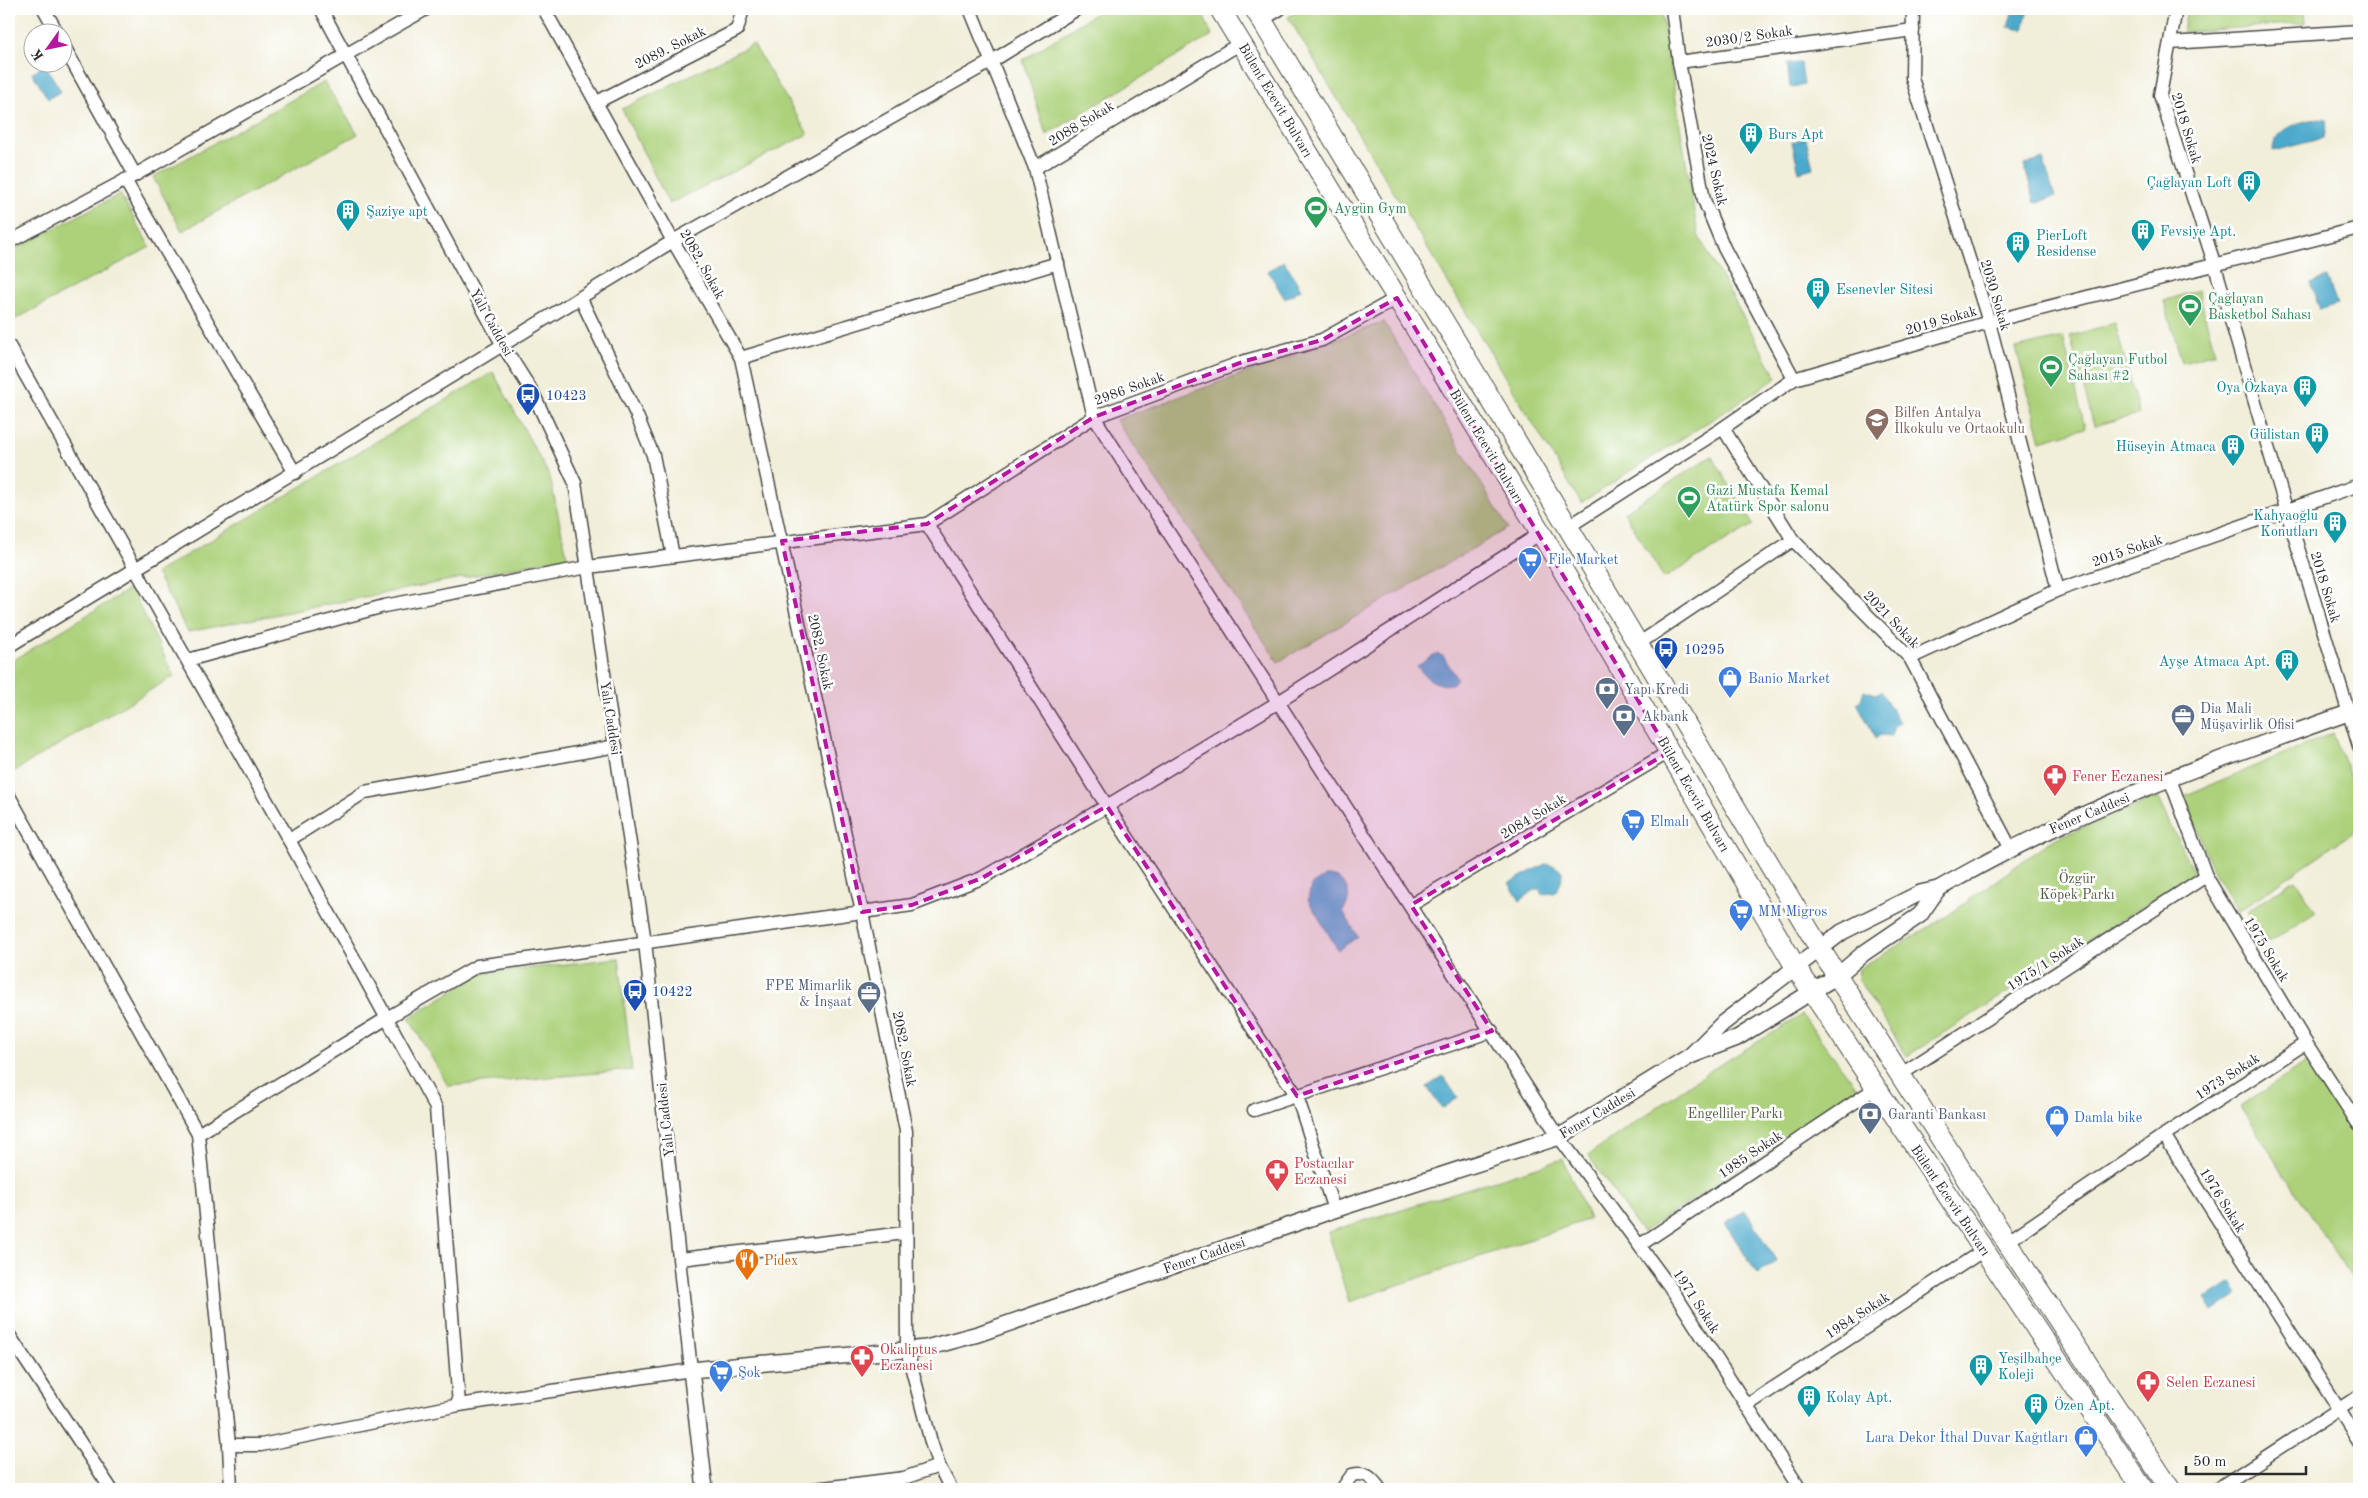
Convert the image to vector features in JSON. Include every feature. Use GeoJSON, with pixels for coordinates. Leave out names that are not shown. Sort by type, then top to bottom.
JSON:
{"type":"FeatureCollection","features":[{"type":"Feature","properties":{"kind":"main road","name":"Bülent Ecevit Bulvarı"},"geometry":{"type":"LineString","coordinates":[[1220,9],[1391,302],[1541,534],[1795,966],[2143,1489]]}},
{"type":"Feature","properties":{"kind":"main road","name":"Bülent Ecevit Bulvarı"},"geometry":{"type":"LineString","coordinates":[[1258,14],[1568,526],[1820,949],[2007,1242],[2170,1489]]}},
{"type":"Feature","properties":{"kind":"street"},"geometry":{"type":"LineString","coordinates":[[44,9],[51,22]]}},
{"type":"Feature","properties":{"kind":"street","name":"Yalı Caddesi"},"geometry":{"type":"LineString","coordinates":[[321,9],[502,344],[534,393],[575,483],[645,942],[704,1489]]}},
{"type":"Feature","properties":{"kind":"street"},"geometry":{"type":"LineString","coordinates":[[9,242],[130,177],[426,9]]}},
{"type":"Feature","properties":{"kind":"street","name":"2082. Sokak"},"geometry":{"type":"LineString","coordinates":[[544,9],[673,241],[741,358],[862,912],[906,1131],[906,1350],[939,1466],[950,1489]]}},
{"type":"Feature","properties":{"kind":"street","name":"2089. Sokak"},"geometry":{"type":"LineString","coordinates":[[597,102],[737,30],[743,9]]}},
{"type":"Feature","properties":{"kind":"street"},"geometry":{"type":"LineString","coordinates":[[970,9],[1035,168]]}},
{"type":"Feature","properties":{"kind":"street"},"geometry":{"type":"LineString","coordinates":[[9,646],[295,473],[502,344],[581,299],[673,241],[992,61],[1077,9]]}},
{"type":"Feature","properties":{"kind":"street"},"geometry":{"type":"LineString","coordinates":[[1258,14],[1280,9]]}},
{"type":"Feature","properties":{"kind":"street","name":"2024 Sokak"},"geometry":{"type":"LineString","coordinates":[[1672,9],[1679,62],[1704,200],[1724,248],[1794,379]]}},
{"type":"Feature","properties":{"kind":"street","name":"2030 Sokak"},"geometry":{"type":"LineString","coordinates":[[1913,9],[1912,78],[1989,322],[2058,590]]}},
{"type":"Feature","properties":{"kind":"street","name":"2018 Sokak"},"geometry":{"type":"LineString","coordinates":[[2176,9],[2160,95],[2215,266],[2286,512],[2354,711],[2359,746]]}},
{"type":"Feature","properties":{"kind":"street","name":"2030/2 Sokak"},"geometry":{"type":"LineString","coordinates":[[1679,62],[1913,30]]}},
{"type":"Feature","properties":{"kind":"street"},"geometry":{"type":"LineString","coordinates":[[2170,44],[2359,31]]}},
{"type":"Feature","properties":{"kind":"street","name":"2088 Sokak"},"geometry":{"type":"LineString","coordinates":[[1035,168],[1241,43]]}},
{"type":"Feature","properties":{"kind":"street"},"geometry":{"type":"LineString","coordinates":[[72,63],[130,177],[295,473]]}},
{"type":"Feature","properties":{"kind":"street","name":"2986 Sokak"},"geometry":{"type":"LineString","coordinates":[[1035,168],[1094,417],[1245,361],[1322,340],[1391,302]]}},
{"type":"Feature","properties":{"kind":"street","name":"2019 Sokak"},"geometry":{"type":"LineString","coordinates":[[1568,526],[1723,428],[1794,379],[1989,322],[2359,228]]}},
{"type":"Feature","properties":{"kind":"street"},"geometry":{"type":"LineString","coordinates":[[741,358],[1058,263]]}},
{"type":"Feature","properties":{"kind":"street"},"geometry":{"type":"LineString","coordinates":[[581,299],[637,416],[652,456],[673,556]]}},
{"type":"Feature","properties":{"kind":"street"},"geometry":{"type":"LineString","coordinates":[[9,346],[290,840],[436,1108],[459,1405]]}},
{"type":"Feature","properties":{"kind":"street"},"geometry":{"type":"LineString","coordinates":[[188,660],[384,606],[588,568],[782,541],[927,524],[1094,417]]}},
{"type":"Feature","properties":{"kind":"street","name":"1971 Sokak"},"geometry":{"type":"LineString","coordinates":[[1094,417],[1277,703],[1411,905],[1559,1137],[1673,1291],[1800,1489]]}},
{"type":"Feature","properties":{"kind":"street","name":"2021 Sokak"},"geometry":{"type":"LineString","coordinates":[[1723,428],[1793,540],[1910,658],[2011,849]]}},
{"type":"Feature","properties":{"kind":"street","name":"2015 Sokak"},"geometry":{"type":"LineString","coordinates":[[1910,658],[2058,590],[2359,485]]}},
{"type":"Feature","properties":{"kind":"street"},"geometry":{"type":"LineString","coordinates":[[927,524],[1107,806],[1297,1096],[1334,1210]]}},
{"type":"Feature","properties":{"kind":"street"},"geometry":{"type":"LineString","coordinates":[[198,1134],[387,1018],[477,966],[912,904],[982,878],[1107,806],[1277,703],[1541,534]]}},
{"type":"Feature","properties":{"kind":"street"},"geometry":{"type":"LineString","coordinates":[[1638,644],[1793,540]]}},
{"type":"Feature","properties":{"kind":"street","name":"Fener Caddesi"},"geometry":{"type":"LineString","coordinates":[[1690,1056],[1723,1023],[1795,966],[1842,932],[1920,893],[1938,889],[2011,849],[2059,826],[2170,779],[2354,711]]}},
{"type":"Feature","properties":{"kind":"street"},"geometry":{"type":"LineString","coordinates":[[290,840],[365,792],[616,746]]}},
{"type":"Feature","properties":{"kind":"street","name":"2084 Sokak"},"geometry":{"type":"LineString","coordinates":[[1411,905],[1669,752]]}},
{"type":"Feature","properties":{"kind":"street","name":"1975 Sokak"},"geometry":{"type":"LineString","coordinates":[[2170,779],[2206,876],[2306,1042],[2359,1125]]}},
{"type":"Feature","properties":{"kind":"street"},"geometry":{"type":"LineString","coordinates":[[9,796],[198,1134],[229,1445],[231,1489]]}},
{"type":"Feature","properties":{"kind":"street","name":"1975/1 Sokak"},"geometry":{"type":"LineString","coordinates":[[1900,1075],[2206,876]]}},
{"type":"Feature","properties":{"kind":"street","name":"Fener Caddesi"},"geometry":{"type":"LineString","coordinates":[[691,1370],[926,1348],[978,1334],[1334,1210],[1559,1137],[1690,1056],[1737,1038],[1838,976],[1864,953],[1920,915],[1938,889]]}},
{"type":"Feature","properties":{"kind":"street"},"geometry":{"type":"LineString","coordinates":[[1254,1110],[1492,1031]]}},
{"type":"Feature","properties":{"kind":"street","name":"1973 Sokak"},"geometry":{"type":"LineString","coordinates":[[2164,1135],[2306,1042]]}},
{"type":"Feature","properties":{"kind":"street","name":"1985 Sokak"},"geometry":{"type":"LineString","coordinates":[[1640,1245],[1876,1088]]}},
{"type":"Feature","properties":{"kind":"street"},"geometry":{"type":"LineString","coordinates":[[2007,1242],[2164,1135]]}},
{"type":"Feature","properties":{"kind":"street","name":"1976 Sokak"},"geometry":{"type":"LineString","coordinates":[[2164,1135],[2359,1441]]}},
{"type":"Feature","properties":{"kind":"street"},"geometry":{"type":"LineString","coordinates":[[680,1259],[905,1233]]}},
{"type":"Feature","properties":{"kind":"street","name":"1984 Sokak"},"geometry":{"type":"LineString","coordinates":[[1746,1406],[1984,1250]]}},
{"type":"Feature","properties":{"kind":"street"},"geometry":{"type":"LineString","coordinates":[[9,1335],[111,1489]]}},
{"type":"Feature","properties":{"kind":"street"},"geometry":{"type":"LineString","coordinates":[[229,1445],[260,1445],[459,1405],[691,1370]]}},
{"type":"Feature","properties":{"kind":"street"},"geometry":{"type":"LineString","coordinates":[[2217,1489],[2359,1396]]}},
{"type":"Feature","properties":{"kind":"street"},"geometry":{"type":"LineString","coordinates":[[815,1489],[904,1478],[939,1466]]}},
{"type":"Feature","properties":{"kind":"street"},"geometry":{"type":"LineString","coordinates":[[1342,1489],[1352,1475],[1362,1472],[1372,1478],[1380,1489]]}},
{"type":"Feature","properties":{"kind":"highlighted area"},"geometry":{"type":"Polygon","coordinates":[[[1397,298],[1669,752],[1411,905],[1492,1031],[1297,1096],[1107,806],[982,878],[912,905],[862,912],[782,541],[927,524],[1094,417],[1245,361],[1322,340],[1397,298]]]}},
{"type":"Feature","properties":{"kind":"green space"},"geometry":{"type":"Polygon","coordinates":[[[1102,9],[1200,9],[1212,35],[1046,135],[1023,60],[1102,9]]]}},
{"type":"Feature","properties":{"kind":"green space"},"geometry":{"type":"Polygon","coordinates":[[[1302,9],[1661,9],[1698,235],[1777,378],[1581,503],[1288,17],[1302,9]]]}},
{"type":"Feature","properties":{"kind":"green space"},"geometry":{"type":"Polygon","coordinates":[[[2187,9],[2305,9],[2306,23],[2183,32],[2187,9]]]}},
{"type":"Feature","properties":{"kind":"green space"},"geometry":{"type":"Polygon","coordinates":[[[753,44],[808,134],[669,204],[622,109],[753,44]]]}},
{"type":"Feature","properties":{"kind":"green space"},"geometry":{"type":"Polygon","coordinates":[[[324,82],[358,134],[182,231],[153,177],[324,82]]]}},
{"type":"Feature","properties":{"kind":"green space"},"geometry":{"type":"Polygon","coordinates":[[[120,194],[150,247],[16,319],[9,307],[9,252],[120,194]]]}},
{"type":"Feature","properties":{"kind":"green space","name":"Çağlayan Basketbol Sahası"},"geometry":{"type":"Polygon","coordinates":[[[2198,290],[2215,353],[2182,362],[2164,301],[2198,290]]]}},
{"type":"Feature","properties":{"kind":"green space"},"geometry":{"type":"Polygon","coordinates":[[[1384,322],[1508,528],[1278,662],[1116,420],[1384,322]]]}},
{"type":"Feature","properties":{"kind":"green space"},"geometry":{"type":"Polygon","coordinates":[[[2115,323],[2139,414],[2094,426],[2070,336],[2115,323]]]}},
{"type":"Feature","properties":{"kind":"green space","name":"Çağlayan Futbol Sahası #2"},"geometry":{"type":"Polygon","coordinates":[[[2063,337],[2085,428],[2041,441],[2016,348],[2063,337]]]}},
{"type":"Feature","properties":{"kind":"green space"},"geometry":{"type":"Polygon","coordinates":[[[493,372],[550,477],[567,557],[188,632],[156,573],[493,372]]]}},
{"type":"Feature","properties":{"kind":"green space","name":"Gazi Mustafa Kemal Atatürk Spor salonu"},"geometry":{"type":"Polygon","coordinates":[[[1712,456],[1753,525],[1664,578],[1624,512],[1712,456]]]}},
{"type":"Feature","properties":{"kind":"green space"},"geometry":{"type":"Polygon","coordinates":[[[131,588],[174,676],[11,773],[9,769],[9,663],[131,588]]]}},
{"type":"Feature","properties":{"kind":"green space"},"geometry":{"type":"Polygon","coordinates":[[[2333,733],[2359,799],[2359,828],[2237,912],[2214,872],[2184,796],[2333,733]]]}},
{"type":"Feature","properties":{"kind":"green space","name":"Özgür Köpek Parkı"},"geometry":{"type":"Polygon","coordinates":[[[2157,797],[2194,874],[1907,1056],[1858,979],[1859,969],[1947,916],[2052,840],[2157,797]]]}},
{"type":"Feature","properties":{"kind":"green space"},"geometry":{"type":"Polygon","coordinates":[[[2295,880],[2316,912],[2268,943],[2247,911],[2295,880]]]}},
{"type":"Feature","properties":{"kind":"green space"},"geometry":{"type":"Polygon","coordinates":[[[619,958],[632,1070],[448,1086],[409,1018],[480,974],[619,958]]]}},
{"type":"Feature","properties":{"kind":"green space","name":"Engelliler Parkı"},"geometry":{"type":"Polygon","coordinates":[[[1802,1015],[1859,1090],[1642,1233],[1588,1155],[1708,1072],[1802,1015]]]}},
{"type":"Feature","properties":{"kind":"green space"},"geometry":{"type":"Polygon","coordinates":[[[2308,1062],[2359,1141],[2359,1289],[2240,1106],[2308,1062]]]}},
{"type":"Feature","properties":{"kind":"green space"},"geometry":{"type":"Polygon","coordinates":[[[1563,1159],[1589,1219],[1349,1302],[1328,1232],[1563,1159]]]}},
{"type":"Feature","properties":{"kind":"water"},"geometry":{"type":"Polygon","coordinates":[[[2013,9],[2028,9],[2023,30],[2008,27],[2013,9]]]}},
{"type":"Feature","properties":{"kind":"water"},"geometry":{"type":"Polygon","coordinates":[[[1801,63],[1804,85],[1790,87],[1787,64],[1801,63]]]}},
{"type":"Feature","properties":{"kind":"water"},"geometry":{"type":"Polygon","coordinates":[[[49,72],[61,91],[48,99],[32,73],[49,72]]]}},
{"type":"Feature","properties":{"kind":"water"},"geometry":{"type":"Polygon","coordinates":[[[2318,119],[2327,120],[2324,138],[2273,151],[2274,143],[2282,131],[2296,124],[2318,119]]]}},
{"type":"Feature","properties":{"kind":"water"},"geometry":{"type":"Polygon","coordinates":[[[1806,138],[1813,168],[1799,172],[1792,142],[1806,138]]]}},
{"type":"Feature","properties":{"kind":"water"},"geometry":{"type":"Polygon","coordinates":[[[2043,159],[2055,197],[2035,203],[2024,165],[2043,159]]]}},
{"type":"Feature","properties":{"kind":"water"},"geometry":{"type":"Polygon","coordinates":[[[1284,261],[1301,289],[1285,299],[1268,271],[1284,261]]]}},
{"type":"Feature","properties":{"kind":"water"},"geometry":{"type":"Polygon","coordinates":[[[2327,277],[2337,304],[2320,310],[2311,283],[2327,277]]]}},
{"type":"Feature","properties":{"kind":"water"},"geometry":{"type":"Polygon","coordinates":[[[1437,654],[1443,656],[1457,678],[1454,683],[1443,685],[1433,681],[1424,675],[1417,666],[1437,654]]]}},
{"type":"Feature","properties":{"kind":"water"},"geometry":{"type":"Polygon","coordinates":[[[1864,690],[1876,694],[1881,691],[1899,722],[1894,726],[1891,736],[1881,735],[1876,738],[1857,703],[1861,700],[1864,690]]]}},
{"type":"Feature","properties":{"kind":"water"},"geometry":{"type":"Polygon","coordinates":[[[1545,864],[1554,866],[1562,871],[1558,888],[1554,893],[1541,894],[1540,889],[1536,889],[1520,901],[1509,883],[1545,864]]]}},
{"type":"Feature","properties":{"kind":"water"},"geometry":{"type":"Polygon","coordinates":[[[1325,876],[1338,879],[1346,887],[1348,899],[1343,911],[1358,937],[1338,950],[1308,900],[1311,885],[1325,876]]]}},
{"type":"Feature","properties":{"kind":"water"},"geometry":{"type":"Polygon","coordinates":[[[1443,1076],[1458,1098],[1442,1109],[1427,1087],[1443,1076]]]}},
{"type":"Feature","properties":{"kind":"water"},"geometry":{"type":"Polygon","coordinates":[[[1745,1210],[1777,1261],[1757,1274],[1725,1223],[1745,1210]]]}},
{"type":"Feature","properties":{"kind":"water"},"geometry":{"type":"Polygon","coordinates":[[[2231,1283],[2238,1294],[2213,1311],[2205,1300],[2231,1283]]]}},
{"type":"Feature","properties":{"kind":"place","name":"Burs Apt"},"geometry":{"type":"Point","coordinates":[1751,155]}},
{"type":"Feature","properties":{"kind":"place","name":"Çağlayan Loft"},"geometry":{"type":"Point","coordinates":[2249,203]}},
{"type":"Feature","properties":{"kind":"place","name":"Aygün Gym"},"geometry":{"type":"Point","coordinates":[1316,229]}},
{"type":"Feature","properties":{"kind":"place","name":"Şaziye apt"},"geometry":{"type":"Point","coordinates":[348,232]}},
{"type":"Feature","properties":{"kind":"place","name":"Fevsiye Apt."},"geometry":{"type":"Point","coordinates":[2143,252]}},
{"type":"Feature","properties":{"kind":"place","name":"PierLoft Residense"},"geometry":{"type":"Point","coordinates":[2018,264]}},
{"type":"Feature","properties":{"kind":"place","name":"Esenevler Sitesi"},"geometry":{"type":"Point","coordinates":[1818,310]}},
{"type":"Feature","properties":{"kind":"place","name":"Çağlayan Basketbol Sahası"},"geometry":{"type":"Point","coordinates":[2190,327]}},
{"type":"Feature","properties":{"kind":"place","name":"Çağlayan Futbol Sahası #2"},"geometry":{"type":"Point","coordinates":[2051,388]}},
{"type":"Feature","properties":{"kind":"place","name":"Oya Özkaya"},"geometry":{"type":"Point","coordinates":[2305,408]}},
{"type":"Feature","properties":{"kind":"place","name":"10423"},"geometry":{"type":"Point","coordinates":[528,416]}},
{"type":"Feature","properties":{"kind":"place","name":"Bilfen Antalya İlkokulu ve Ortaokulu"},"geometry":{"type":"Point","coordinates":[1877,441]}},
{"type":"Feature","properties":{"kind":"place","name":"Gülistan"},"geometry":{"type":"Point","coordinates":[2317,455]}},
{"type":"Feature","properties":{"kind":"place","name":"Hüseyin Atmaca"},"geometry":{"type":"Point","coordinates":[2233,467]}},
{"type":"Feature","properties":{"kind":"place","name":"Gazi Mustafa Kemal Atatürk Spor salonu"},"geometry":{"type":"Point","coordinates":[1689,519]}},
{"type":"Feature","properties":{"kind":"place","name":"Kahyaoğlu Konutları"},"geometry":{"type":"Point","coordinates":[2335,544]}},
{"type":"Feature","properties":{"kind":"place","name":"File Market"},"geometry":{"type":"Point","coordinates":[1530,580]}},
{"type":"Feature","properties":{"kind":"place","name":"10295"},"geometry":{"type":"Point","coordinates":[1666,670]}},
{"type":"Feature","properties":{"kind":"place","name":"Ayşe Atmaca Apt."},"geometry":{"type":"Point","coordinates":[2287,682]}},
{"type":"Feature","properties":{"kind":"place","name":"Banio Market"},"geometry":{"type":"Point","coordinates":[1730,699]}},
{"type":"Feature","properties":{"kind":"place","name":"Yapı Kredi"},"geometry":{"type":"Point","coordinates":[1607,710]}},
{"type":"Feature","properties":{"kind":"place","name":"Akbank"},"geometry":{"type":"Point","coordinates":[1624,737]}},
{"type":"Feature","properties":{"kind":"place","name":"Dia Mali Müşavirlik Ofisi"},"geometry":{"type":"Point","coordinates":[2183,737]}},
{"type":"Feature","properties":{"kind":"place","name":"Fener Eczanesi"},"geometry":{"type":"Point","coordinates":[2055,797]}},
{"type":"Feature","properties":{"kind":"place","name":"Elmalı"},"geometry":{"type":"Point","coordinates":[1633,842]}},
{"type":"Feature","properties":{"kind":"place","name":"MM Migros"},"geometry":{"type":"Point","coordinates":[1741,932]}},
{"type":"Feature","properties":{"kind":"place","name":"10422"},"geometry":{"type":"Point","coordinates":[635,1012]}},
{"type":"Feature","properties":{"kind":"place","name":"FPE Mimarlik & İnşaat"},"geometry":{"type":"Point","coordinates":[869,1014]}},
{"type":"Feature","properties":{"kind":"place","name":"Garanti Bankası"},"geometry":{"type":"Point","coordinates":[1870,1135]}},
{"type":"Feature","properties":{"kind":"place","name":"Damla bike"},"geometry":{"type":"Point","coordinates":[2057,1138]}},
{"type":"Feature","properties":{"kind":"place","name":"Postacılar Eczanesi"},"geometry":{"type":"Point","coordinates":[1277,1192]}},
{"type":"Feature","properties":{"kind":"place","name":"Pidex"},"geometry":{"type":"Point","coordinates":[747,1281]}},
{"type":"Feature","properties":{"kind":"place","name":"Okaliptus Eczanesi"},"geometry":{"type":"Point","coordinates":[862,1378]}},
{"type":"Feature","properties":{"kind":"place","name":"Yeşilbahçe Koleji"},"geometry":{"type":"Point","coordinates":[1981,1387]}},
{"type":"Feature","properties":{"kind":"place","name":"Şok"},"geometry":{"type":"Point","coordinates":[721,1393]}},
{"type":"Feature","properties":{"kind":"place","name":"Selen Eczanesi"},"geometry":{"type":"Point","coordinates":[2148,1403]}},
{"type":"Feature","properties":{"kind":"place","name":"Kolay Apt."},"geometry":{"type":"Point","coordinates":[1809,1418]}},
{"type":"Feature","properties":{"kind":"place","name":"Özen Apt."},"geometry":{"type":"Point","coordinates":[2036,1426]}},
{"type":"Feature","properties":{"kind":"place","name":"Lara Dekor İthal Duvar Kağıtları"},"geometry":{"type":"Point","coordinates":[2086,1458]}}]}
